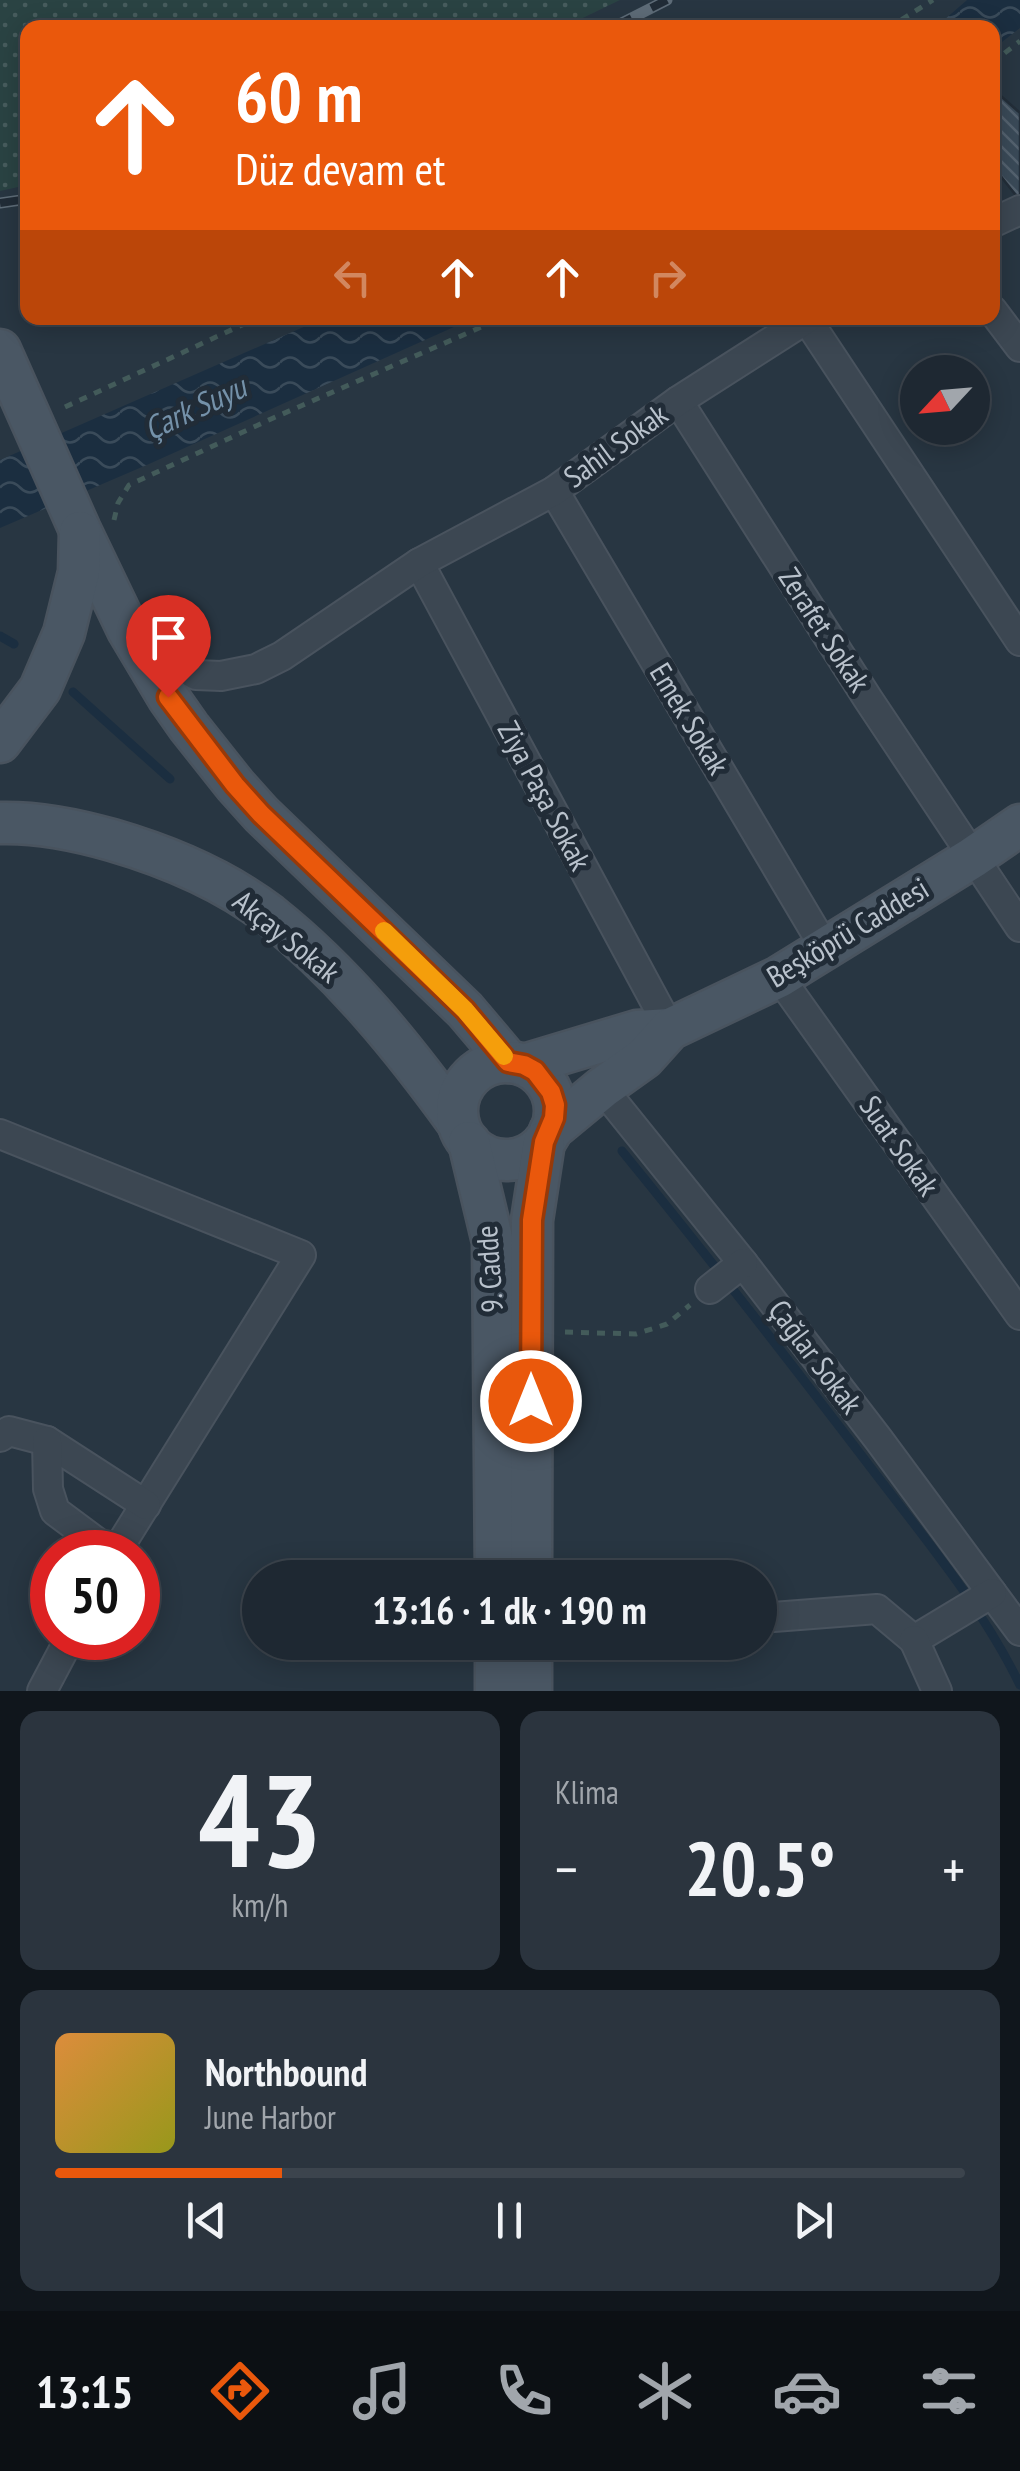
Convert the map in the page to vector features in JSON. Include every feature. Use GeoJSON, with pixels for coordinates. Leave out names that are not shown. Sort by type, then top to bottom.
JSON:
{"type":"FeatureCollection","features":[{"type":"Feature","properties":{"kind":"main road"},"geometry":{"type":"LineString","coordinates":[[0,350],[97,526],[134,641],[168,697],[261,814],[516,1063],[535,1071],[551,1092],[555,1105],[547,1136]]}},
{"type":"Feature","properties":{"kind":"main road"},"geometry":{"type":"LineString","coordinates":[[0,742],[40,689],[64,633],[79,572],[97,526]]}},
{"type":"Feature","properties":{"kind":"main road","name":"Akçay Sokak"},"geometry":{"type":"LineString","coordinates":[[0,823],[92,834],[146,850],[192,869],[268,913],[376,1016],[464,1133]]}},
{"type":"Feature","properties":{"kind":"main road","name":"Beşköprü Caddesi"},"geometry":{"type":"LineString","coordinates":[[670,1029],[779,977],[1020,825]]}},
{"type":"Feature","properties":{"kind":"main road"},"geometry":{"type":"LineString","coordinates":[[670,1029],[644,1058],[602,1088],[534,1152],[506,1160],[492,1158],[479,1152],[464,1133],[457,1108],[460,1092],[480,1069],[637,1030],[670,1029]]}},
{"type":"Feature","properties":{"kind":"main road","name":"9. Cadde"},"geometry":{"type":"LineString","coordinates":[[464,1133],[492,1242],[496,1560]]}},
{"type":"Feature","properties":{"kind":"main road","name":"9. Cadde"},"geometry":{"type":"LineString","coordinates":[[531,1560],[532,1220],[547,1136]]}},
{"type":"Feature","properties":{"kind":"main road"},"geometry":{"type":"LineString","coordinates":[[496,1660],[496,1691]]}},
{"type":"Feature","properties":{"kind":"main road"},"geometry":{"type":"LineString","coordinates":[[531,1660],[531,1691]]}},
{"type":"Feature","properties":{"kind":"street"},"geometry":{"type":"LineString","coordinates":[[1000,321],[1020,347]]}},
{"type":"Feature","properties":{"kind":"street","name":"Sahil Sokak"},"geometry":{"type":"LineString","coordinates":[[134,641],[196,674],[221,676],[256,668],[282,656],[419,563],[554,490],[678,401],[796,325]]}},
{"type":"Feature","properties":{"kind":"street"},"geometry":{"type":"LineString","coordinates":[[812,325],[1020,641]]}},
{"type":"Feature","properties":{"kind":"street","name":"Zerafet Sokak"},"geometry":{"type":"LineString","coordinates":[[678,401],[1020,927]]}},
{"type":"Feature","properties":{"kind":"street","name":"Emek Sokak"},"geometry":{"type":"LineString","coordinates":[[554,490],[825,948]]}},
{"type":"Feature","properties":{"kind":"street","name":"Ziya Paşa Sokak"},"geometry":{"type":"LineString","coordinates":[[419,563],[670,1029]]}},
{"type":"Feature","properties":{"kind":"street","name":"Suat Sokak"},"geometry":{"type":"LineString","coordinates":[[779,977],[1020,1315]]}},
{"type":"Feature","properties":{"kind":"street","name":"Çağlar Sokak"},"geometry":{"type":"LineString","coordinates":[[602,1088],[1010,1611]]}},
{"type":"Feature","properties":{"kind":"street"},"geometry":{"type":"LineString","coordinates":[[0,1134],[302,1256],[128,1530]]}},
{"type":"Feature","properties":{"kind":"street"},"geometry":{"type":"LineString","coordinates":[[710,1289],[742,1263]]}},
{"type":"Feature","properties":{"kind":"street"},"geometry":{"type":"LineString","coordinates":[[0,1437],[8,1431],[47,1441],[146,1505]]}},
{"type":"Feature","properties":{"kind":"street"},"geometry":{"type":"LineString","coordinates":[[47,1441],[48,1489],[55,1512],[81,1530]]}},
{"type":"Feature","properties":{"kind":"street"},"geometry":{"type":"LineString","coordinates":[[777,1617],[877,1608],[914,1640],[938,1691]]}},
{"type":"Feature","properties":{"kind":"street"},"geometry":{"type":"LineString","coordinates":[[914,1640],[951,1616],[1010,1611]]}},
{"type":"Feature","properties":{"kind":"street"},"geometry":{"type":"LineString","coordinates":[[42,1691],[58,1660]]}},
{"type":"Feature","properties":{"kind":"path"},"geometry":{"type":"LineString","coordinates":[[901,20],[932,0]]}},
{"type":"Feature","properties":{"kind":"path"},"geometry":{"type":"LineString","coordinates":[[1000,57],[1020,41]]}},
{"type":"Feature","properties":{"kind":"path"},"geometry":{"type":"LineString","coordinates":[[28,401],[239,325]]}},
{"type":"Feature","properties":{"kind":"path"},"geometry":{"type":"LineString","coordinates":[[97,526],[129,485],[486,325]]}},
{"type":"Feature","properties":{"kind":"path"},"geometry":{"type":"LineString","coordinates":[[532,1331],[636,1334],[667,1324],[710,1289]]}},
{"type":"Feature","properties":{"kind":"green space"},"geometry":{"type":"Polygon","coordinates":[[[0,0],[620,0],[579,20],[20,20],[20,187],[0,191],[0,0]]]}},
{"type":"Feature","properties":{"kind":"water"},"geometry":{"type":"Polygon","coordinates":[[[967,0],[1020,0],[1020,28],[1000,44],[1000,20],[944,20],[967,0]]]}},
{"type":"Feature","properties":{"kind":"water","name":"Çark Suyu"},"geometry":{"type":"Polygon","coordinates":[[[308,325],[458,325],[0,528],[0,460],[308,325]]]}},
{"type":"Feature","properties":{"kind":"building"},"geometry":{"type":"Polygon","coordinates":[[[1000,98],[1020,113],[1018,198],[1000,175],[1000,98]]]}},
{"type":"Feature","properties":{"kind":"waterway"},"geometry":{"type":"LineString","coordinates":[[0,636],[14,644]]}},
{"type":"Feature","properties":{"kind":"waterway"},"geometry":{"type":"LineString","coordinates":[[73,692],[170,779]]}},
{"type":"Feature","properties":{"kind":"waterway"},"geometry":{"type":"LineString","coordinates":[[622,1151],[930,1544],[987,1627],[1020,1685]]}},
{"type":"Feature","properties":{"kind":"railway"},"geometry":{"type":"LineString","coordinates":[[628,20],[667,0]]}},
{"type":"Feature","properties":{"kind":"railway"},"geometry":{"type":"LineString","coordinates":[[0,203],[20,200]]}},
{"type":"Feature","properties":{"kind":"slow traffic"},"geometry":{"type":"LineString","coordinates":[[384,931],[465,1010],[504,1056]]}},
{"type":"Feature","properties":{"kind":"route"},"geometry":{"type":"LineString","coordinates":[[168,697],[261,814],[465,1010],[508,1062],[535,1071],[551,1092],[554,1118],[544,1142],[532,1220],[531,1401]]}}]}
